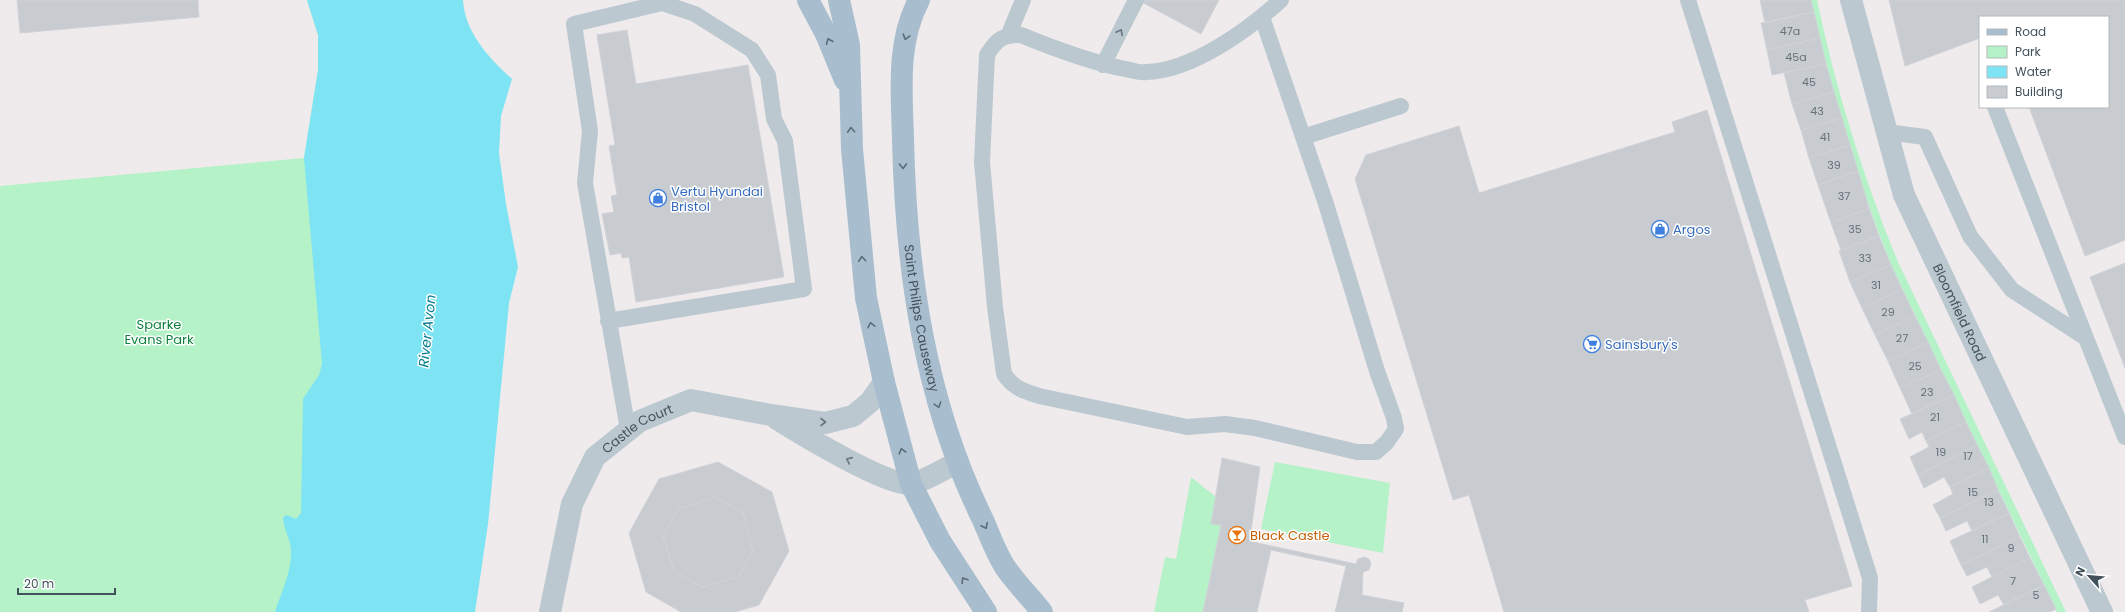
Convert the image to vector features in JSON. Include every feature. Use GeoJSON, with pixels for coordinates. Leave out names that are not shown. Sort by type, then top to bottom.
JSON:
{"type":"FeatureCollection","features":[{"type":"Feature","properties":{"kind":"main road"},"geometry":{"type":"LineString","coordinates":[[808,0],[826,34],[849,90]]}},
{"type":"Feature","properties":{"kind":"main road"},"geometry":{"type":"LineString","coordinates":[[839,0],[849,45],[849,90],[866,298],[884,382],[912,484],[940,541],[986,612]]}},
{"type":"Feature","properties":{"kind":"main road","name":"Saint Philips Causeway"},"geometry":{"type":"LineString","coordinates":[[919,0],[905,39],[902,63],[904,205],[912,276],[935,395],[957,463],[1005,567],[1042,612]]}},
{"type":"Feature","properties":{"kind":"street","name":"Bloomfield Road"},"geometry":{"type":"LineString","coordinates":[[1851,0],[1904,195],[2102,612]]}},
{"type":"Feature","properties":{"kind":"street","name":"Castle Court"},"geometry":{"type":"LineString","coordinates":[[550,612],[572,504],[595,457],[640,421],[691,400],[771,415],[825,423],[853,416],[870,402],[884,382]]}},
{"type":"Feature","properties":{"kind":"street","name":"Castle Court"},"geometry":{"type":"LineString","coordinates":[[771,415],[826,450],[893,480],[912,484]]}},
{"type":"Feature","properties":{"kind":"street"},"geometry":{"type":"LineString","coordinates":[[912,484],[957,463]]}},
{"type":"Feature","properties":{"kind":"lane"},"geometry":{"type":"LineString","coordinates":[[1024,0],[1009,34],[994,44],[987,55],[982,162],[994,299],[1004,374],[1010,383],[1026,392],[1186,427],[1225,424],[1255,428],[1357,452],[1376,452],[1387,442],[1396,429],[1394,418],[1377,371],[1334,226],[1262,17]]}},
{"type":"Feature","properties":{"kind":"lane"},"geometry":{"type":"LineString","coordinates":[[1103,65],[1136,0]]}},
{"type":"Feature","properties":{"kind":"lane"},"geometry":{"type":"LineString","coordinates":[[1009,34],[1021,35],[1103,65],[1146,72],[1175,67],[1212,50],[1262,17],[1281,0]]}},
{"type":"Feature","properties":{"kind":"lane"},"geometry":{"type":"LineString","coordinates":[[1688,0],[1870,578],[1869,612]]}},
{"type":"Feature","properties":{"kind":"lane"},"geometry":{"type":"LineString","coordinates":[[608,320],[804,289],[785,141],[774,119],[768,75],[752,50],[695,14],[662,3],[630,5],[574,24],[590,131],[585,183],[608,320],[628,430]]}},
{"type":"Feature","properties":{"kind":"lane"},"geometry":{"type":"LineString","coordinates":[[1303,137],[1401,106]]}},
{"type":"Feature","properties":{"kind":"lane"},"geometry":{"type":"LineString","coordinates":[[1995,108],[2125,438]]}},
{"type":"Feature","properties":{"kind":"lane"},"geometry":{"type":"LineString","coordinates":[[1886,132],[1925,137],[1970,236],[2012,290],[2086,338]]}},
{"type":"Feature","properties":{"kind":"green space","name":"Sparke Evans Park"},"geometry":{"type":"Polygon","coordinates":[[[307,0],[367,0],[355,612],[0,612],[0,186],[304,158],[318,70],[318,35],[307,0]]]}},
{"type":"Feature","properties":{"kind":"green space"},"geometry":{"type":"Polygon","coordinates":[[[1811,0],[1817,0],[1824,34],[1852,133],[1873,198],[1898,262],[2066,612],[2057,612],[1891,265],[1867,200],[1836,101],[1811,0]]]}},
{"type":"Feature","properties":{"kind":"green space"},"geometry":{"type":"Polygon","coordinates":[[[1275,462],[1390,483],[1383,553],[1261,529],[1275,462]]]}},
{"type":"Feature","properties":{"kind":"green space"},"geometry":{"type":"Polygon","coordinates":[[[1191,477],[1216,497],[1211,524],[1221,525],[1203,612],[1154,612],[1165,557],[1176,559],[1191,477]]]}},
{"type":"Feature","properties":{"kind":"water","name":"River Avon"},"geometry":{"type":"Polygon","coordinates":[[[307,0],[463,0],[468,23],[473,34],[487,53],[512,79],[501,116],[499,153],[506,204],[518,267],[509,303],[488,524],[475,612],[275,612],[286,582],[291,559],[291,547],[284,526],[283,517],[287,515],[296,519],[301,513],[303,399],[319,375],[322,364],[304,158],[318,70],[318,35],[307,0]]]}},
{"type":"Feature","properties":{"kind":"building"},"geometry":{"type":"Polygon","coordinates":[[[17,0],[198,0],[199,17],[20,33],[17,0]]]}},
{"type":"Feature","properties":{"kind":"building"},"geometry":{"type":"Polygon","coordinates":[[[1138,0],[1219,0],[1201,34],[1138,0]]]}},
{"type":"Feature","properties":{"kind":"building"},"geometry":{"type":"Polygon","coordinates":[[[1760,0],[1811,0],[1814,12],[1765,23],[1760,0]]]}},
{"type":"Feature","properties":{"kind":"building"},"geometry":{"type":"Polygon","coordinates":[[[1889,0],[2125,0],[2125,240],[2085,256],[2029,108],[2109,108],[2109,16],[1979,16],[1979,38],[1905,66],[1889,0]]]}},
{"type":"Feature","properties":{"kind":"building"},"geometry":{"type":"Polygon","coordinates":[[[1814,12],[1820,38],[1767,50],[1761,23],[1814,12]]]}},
{"type":"Feature","properties":{"kind":"building"},"geometry":{"type":"Polygon","coordinates":[[[627,30],[636,84],[748,65],[784,277],[636,302],[629,257],[622,258],[621,253],[610,255],[602,214],[614,212],[611,196],[617,195],[609,146],[615,145],[597,35],[627,30]]]}},
{"type":"Feature","properties":{"kind":"building"},"geometry":{"type":"Polygon","coordinates":[[[1820,38],[1826,64],[1772,75],[1767,50],[1820,38]]]}},
{"type":"Feature","properties":{"kind":"building"},"geometry":{"type":"Polygon","coordinates":[[[1826,64],[1834,92],[1792,104],[1784,73],[1826,64]]]}},
{"type":"Feature","properties":{"kind":"building"},"geometry":{"type":"Polygon","coordinates":[[[1834,92],[1842,118],[1801,130],[1792,104],[1834,92]]]}},
{"type":"Feature","properties":{"kind":"building","name":"Sainsbury's"},"geometry":{"type":"Polygon","coordinates":[[[1707,110],[1852,586],[1805,600],[1809,612],[1504,612],[1469,495],[1453,500],[1355,179],[1366,155],[1459,126],[1479,193],[1675,132],[1672,122],[1707,110]]]}},
{"type":"Feature","properties":{"kind":"building"},"geometry":{"type":"Polygon","coordinates":[[[1842,118],[1850,145],[1809,158],[1801,130],[1842,118]]]}},
{"type":"Feature","properties":{"kind":"building"},"geometry":{"type":"Polygon","coordinates":[[[1850,145],[1858,171],[1818,185],[1809,158],[1850,145]]]}},
{"type":"Feature","properties":{"kind":"building"},"geometry":{"type":"Polygon","coordinates":[[[1858,171],[1869,208],[1831,223],[1818,185],[1858,171]]]}},
{"type":"Feature","properties":{"kind":"building"},"geometry":{"type":"Polygon","coordinates":[[[1869,208],[1879,236],[1841,250],[1831,223],[1869,208]]]}},
{"type":"Feature","properties":{"kind":"building"},"geometry":{"type":"Polygon","coordinates":[[[1879,236],[1891,265],[1850,282],[1839,251],[1879,236]]]}},
{"type":"Feature","properties":{"kind":"building"},"geometry":{"type":"Polygon","coordinates":[[[2125,263],[2125,368],[2090,277],[2125,263]]]}},
{"type":"Feature","properties":{"kind":"building"},"geometry":{"type":"Polygon","coordinates":[[[1891,265],[1902,289],[1862,308],[1850,282],[1891,265]]]}},
{"type":"Feature","properties":{"kind":"building"},"geometry":{"type":"Polygon","coordinates":[[[1902,289],[1915,316],[1875,335],[1862,308],[1902,289]]]}},
{"type":"Feature","properties":{"kind":"building"},"geometry":{"type":"Polygon","coordinates":[[[1915,316],[1928,342],[1888,361],[1875,335],[1915,316]]]}},
{"type":"Feature","properties":{"kind":"building"},"geometry":{"type":"Polygon","coordinates":[[[1928,342],[1941,370],[1900,388],[1888,361],[1928,342]]]}},
{"type":"Feature","properties":{"kind":"building"},"geometry":{"type":"Polygon","coordinates":[[[1941,370],[1954,395],[1912,414],[1900,388],[1941,370]]]}},
{"type":"Feature","properties":{"kind":"building"},"geometry":{"type":"Polygon","coordinates":[[[1954,395],[1966,422],[1926,441],[1922,432],[1909,439],[1900,419],[1954,395]]]}},
{"type":"Feature","properties":{"kind":"building"},"geometry":{"type":"Polygon","coordinates":[[[1966,422],[1977,445],[1918,475],[1910,457],[1929,447],[1926,441],[1966,422]]]}},
{"type":"Feature","properties":{"kind":"building"},"geometry":{"type":"Polygon","coordinates":[[[1977,445],[1989,468],[1950,487],[1944,477],[1924,488],[1918,475],[1977,445]]]}},
{"type":"Feature","properties":{"kind":"building","name":"Black Castle"},"geometry":{"type":"Polygon","coordinates":[[[1222,458],[1260,467],[1251,531],[1255,537],[1253,542],[1356,564],[1358,559],[1364,557],[1369,559],[1371,564],[1369,570],[1363,572],[1362,595],[1404,603],[1402,612],[1335,612],[1346,566],[1271,550],[1257,612],[1203,612],[1221,525],[1211,524],[1222,458]]]}},
{"type":"Feature","properties":{"kind":"building"},"geometry":{"type":"Polygon","coordinates":[[[718,462],[772,492],[789,551],[759,605],[735,612],[681,612],[646,592],[629,533],[659,479],[718,462]],[[715,497],[678,509],[663,536],[674,571],[702,587],[738,577],[753,551],[743,513],[715,497]]]}},
{"type":"Feature","properties":{"kind":"building"},"geometry":{"type":"Polygon","coordinates":[[[1989,468],[1998,490],[1940,518],[1933,505],[1953,494],[1950,487],[1989,468]]]}},
{"type":"Feature","properties":{"kind":"building"},"geometry":{"type":"Polygon","coordinates":[[[1998,490],[2009,513],[1972,531],[1967,521],[1946,531],[1940,518],[1998,490]]]}},
{"type":"Feature","properties":{"kind":"building"},"geometry":{"type":"Polygon","coordinates":[[[715,497],[743,513],[753,551],[738,577],[702,587],[674,571],[663,536],[678,509],[715,497]]]}},
{"type":"Feature","properties":{"kind":"building"},"geometry":{"type":"Polygon","coordinates":[[[2009,513],[2020,537],[1961,565],[1950,541],[2009,513]]]}},
{"type":"Feature","properties":{"kind":"building"},"geometry":{"type":"Polygon","coordinates":[[[2020,537],[2030,558],[1992,577],[1987,567],[1967,576],[1961,565],[2020,537]]]}},
{"type":"Feature","properties":{"kind":"building"},"geometry":{"type":"Polygon","coordinates":[[[2030,558],[2044,585],[2004,605],[1998,595],[1980,604],[1972,587],[2030,558]]]}},
{"type":"Feature","properties":{"kind":"building"},"geometry":{"type":"Polygon","coordinates":[[[2044,585],[2056,609],[2050,612],[1989,612],[2044,585]]]}},
{"type":"Feature","properties":{"kind":"place","name":"Vertu Hyundai Bristol"},"geometry":{"type":"Point","coordinates":[658,198]}},
{"type":"Feature","properties":{"kind":"place","name":"Argos"},"geometry":{"type":"Point","coordinates":[1660,229]}},
{"type":"Feature","properties":{"kind":"place","name":"Sainsbury's"},"geometry":{"type":"Point","coordinates":[1592,344]}},
{"type":"Feature","properties":{"kind":"place","name":"Black Castle"},"geometry":{"type":"Point","coordinates":[1237,535]}}]}
